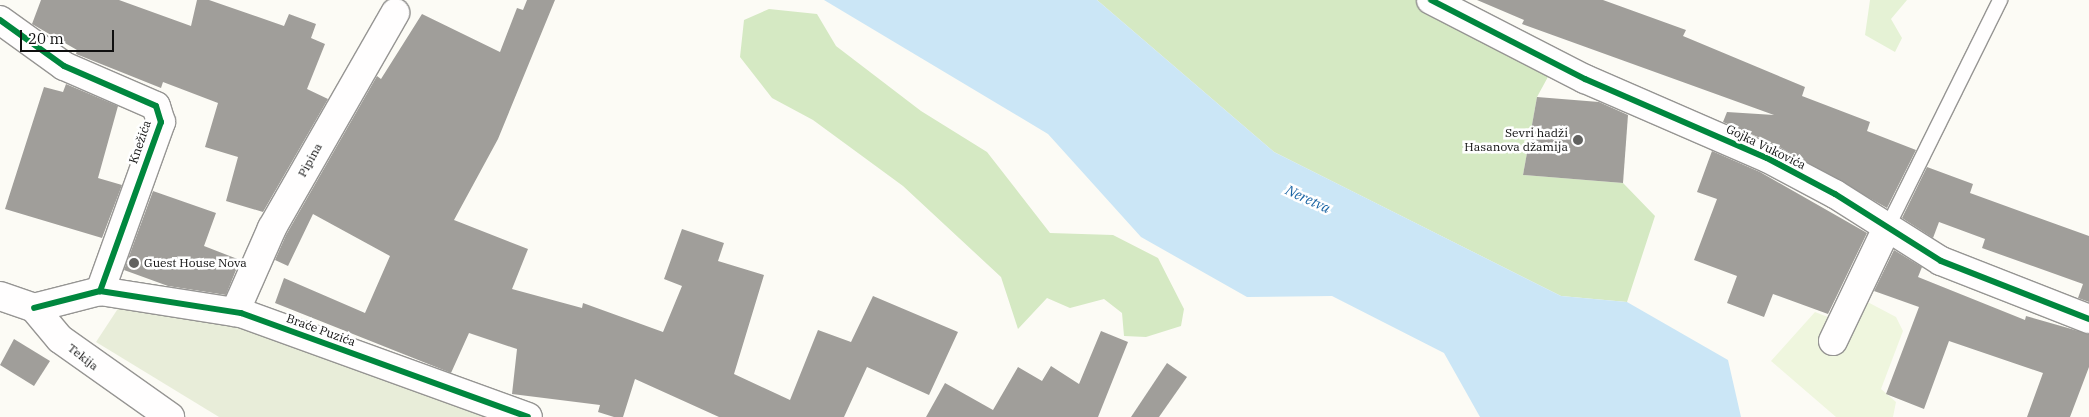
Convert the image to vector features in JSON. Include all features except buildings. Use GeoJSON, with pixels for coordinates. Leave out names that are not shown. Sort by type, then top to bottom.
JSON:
{"type":"FeatureCollection","features":[{"type":"Feature","properties":{"kind":"street","name":"Gojka Vukovića"},"geometry":{"type":"LineString","coordinates":[[1431,0],[1584,79],[1767,158],[1835,194],[1886,230],[1942,261],[2089,319]]}},
{"type":"Feature","properties":{"kind":"street","name":"Pipina"},"geometry":{"type":"LineString","coordinates":[[235,312],[272,228],[396,13]]}},
{"type":"Feature","properties":{"kind":"street","name":"Knežića"},"geometry":{"type":"LineString","coordinates":[[0,20],[64,66],[156,106],[161,122],[100,291]]}},
{"type":"Feature","properties":{"kind":"street"},"geometry":{"type":"LineString","coordinates":[[1833,341],[1886,230]]}},
{"type":"Feature","properties":{"kind":"street"},"geometry":{"type":"LineString","coordinates":[[0,296],[34,308],[100,291]]}},
{"type":"Feature","properties":{"kind":"street","name":"Braće Puzića"},"geometry":{"type":"LineString","coordinates":[[100,291],[235,312],[528,417]]}},
{"type":"Feature","properties":{"kind":"street","name":"Tekija"},"geometry":{"type":"LineString","coordinates":[[34,308],[60,339],[170,417]]}},
{"type":"Feature","properties":{"kind":"lane"},"geometry":{"type":"LineString","coordinates":[[1886,230],[2000,0]]}},
{"type":"Feature","properties":{"kind":"green space"},"geometry":{"type":"Polygon","coordinates":[[[1097,0],[1431,0],[1555,64],[1537,97],[1523,175],[1623,183],[1655,216],[1627,302],[1561,296],[1274,152],[1097,0]]]}},
{"type":"Feature","properties":{"kind":"green space"},"geometry":{"type":"Polygon","coordinates":[[[1870,0],[1907,0],[1891,19],[1902,38],[1895,52],[1865,35],[1870,0]]]}},
{"type":"Feature","properties":{"kind":"green space"},"geometry":{"type":"Polygon","coordinates":[[[769,9],[817,14],[836,46],[921,111],[987,152],[1050,233],[1113,235],[1158,258],[1184,309],[1181,326],[1146,337],[1124,336],[1122,313],[1104,299],[1070,308],[1047,298],[1018,329],[1001,277],[903,186],[813,120],[772,98],[740,57],[744,20],[769,9]]]}},
{"type":"Feature","properties":{"kind":"green space"},"geometry":{"type":"Polygon","coordinates":[[[1860,298],[1896,317],[1903,331],[1881,389],[1896,402],[1893,417],[1836,417],[1771,361],[1815,312],[1833,319],[1860,298]]]}},
{"type":"Feature","properties":{"kind":"green space"},"geometry":{"type":"Polygon","coordinates":[[[119,307],[240,321],[499,417],[219,417],[96,342],[119,307]]]}},
{"type":"Feature","properties":{"kind":"water","name":"Neretva"},"geometry":{"type":"Polygon","coordinates":[[[824,0],[1097,0],[1274,152],[1561,296],[1627,302],[1728,360],[1741,417],[1480,417],[1444,353],[1332,296],[1247,297],[1141,237],[1048,134],[824,0]]]}},
{"type":"Feature","properties":{"kind":"cycle path"},"geometry":{"type":"LineString","coordinates":[[1431,0],[1585,79],[1767,158],[1835,194],[1941,261],[2089,319]]}},
{"type":"Feature","properties":{"kind":"cycle path"},"geometry":{"type":"LineString","coordinates":[[0,20],[64,66],[156,106],[161,122],[100,291],[34,308]]}},
{"type":"Feature","properties":{"kind":"cycle path"},"geometry":{"type":"LineString","coordinates":[[100,291],[241,313],[528,417]]}},
{"type":"Feature","properties":{"kind":"place","name":"Sevri hadži Hasanova džamija"},"geometry":{"type":"Point","coordinates":[1578,140]}},
{"type":"Feature","properties":{"kind":"place","name":"Guest House Nova"},"geometry":{"type":"Point","coordinates":[134,263]}}]}
